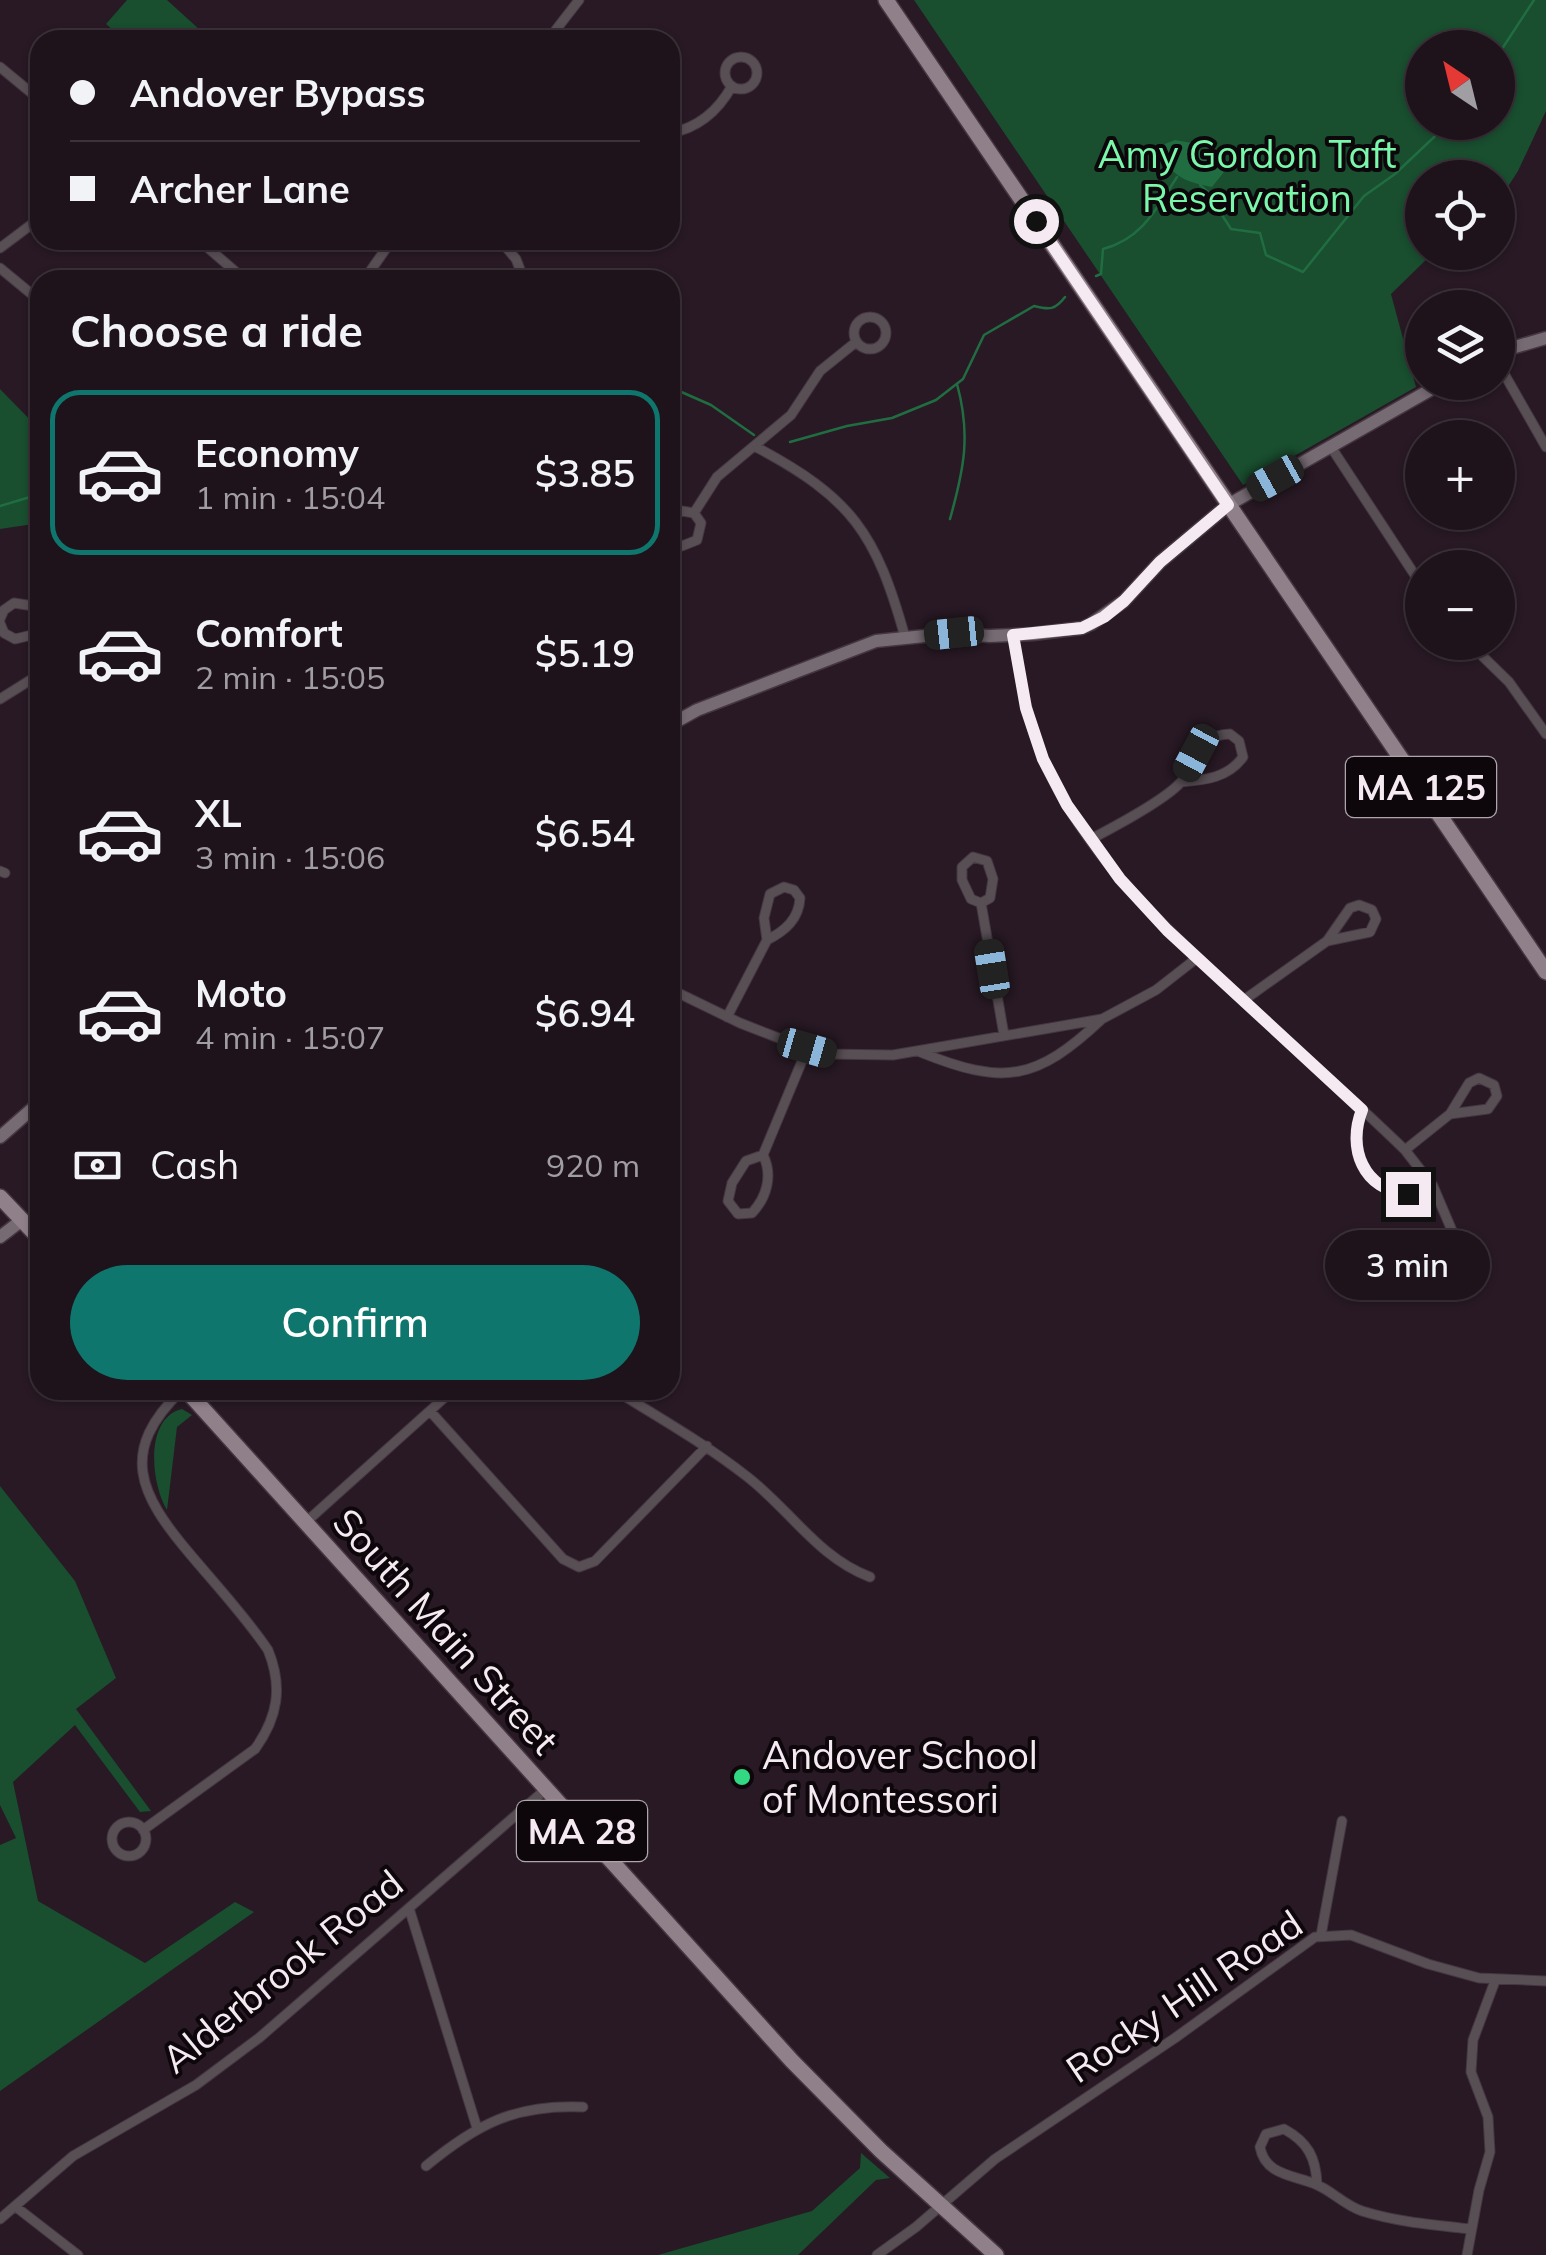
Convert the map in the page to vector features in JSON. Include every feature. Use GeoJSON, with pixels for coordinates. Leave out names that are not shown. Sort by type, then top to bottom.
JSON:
{"type":"FeatureCollection","features":[{"type":"Feature","properties":{"kind":"main road","name":"MA 125"},"geometry":{"type":"LineString","coordinates":[[886,0],[1546,972]]}},
{"type":"Feature","properties":{"kind":"main road"},"geometry":{"type":"LineString","coordinates":[[0,1197],[30,1228]]}},
{"type":"Feature","properties":{"kind":"main road","name":"South Main Street"},"geometry":{"type":"LineString","coordinates":[[193,1400],[832,2104],[996,2255]]}},
{"type":"Feature","properties":{"kind":"street"},"geometry":{"type":"LineString","coordinates":[[556,30],[579,0]]}},
{"type":"Feature","properties":{"kind":"street"},"geometry":{"type":"LineString","coordinates":[[0,67],[30,92]]}},
{"type":"Feature","properties":{"kind":"street"},"geometry":{"type":"LineString","coordinates":[[680,129],[706,118],[732,86]]}},
{"type":"Feature","properties":{"kind":"street"},"geometry":{"type":"LineString","coordinates":[[0,248],[30,226]]}},
{"type":"Feature","properties":{"kind":"street"},"geometry":{"type":"LineString","coordinates":[[210,250],[234,270]]}},
{"type":"Feature","properties":{"kind":"street"},"geometry":{"type":"LineString","coordinates":[[0,268],[30,293]]}},
{"type":"Feature","properties":{"kind":"street"},"geometry":{"type":"LineString","coordinates":[[1515,347],[1546,338]]}},
{"type":"Feature","properties":{"kind":"street"},"geometry":{"type":"LineString","coordinates":[[694,513],[717,477],[790,415],[820,371],[856,342]]}},
{"type":"Feature","properties":{"kind":"street"},"geometry":{"type":"LineString","coordinates":[[1515,393],[1546,447]]}},
{"type":"Feature","properties":{"kind":"street"},"geometry":{"type":"LineString","coordinates":[[680,719],[859,646],[904,637],[954,633],[1013,635],[1082,628],[1124,601],[1160,562],[1228,505],[1412,400]]}},
{"type":"Feature","properties":{"kind":"street"},"geometry":{"type":"LineString","coordinates":[[1331,446],[1405,560]]}},
{"type":"Feature","properties":{"kind":"street"},"geometry":{"type":"LineString","coordinates":[[756,447],[829,492],[859,522],[879,560],[904,637]]}},
{"type":"Feature","properties":{"kind":"street"},"geometry":{"type":"LineString","coordinates":[[680,512],[694,513],[701,523],[698,540],[680,545]]}},
{"type":"Feature","properties":{"kind":"street"},"geometry":{"type":"LineString","coordinates":[[30,605],[14,603],[4,610],[0,621],[4,633],[15,639],[30,635]]}},
{"type":"Feature","properties":{"kind":"street"},"geometry":{"type":"LineString","coordinates":[[1013,635],[1026,708],[1043,759],[1067,805],[1092,839],[1138,900],[1406,1150],[1433,1186],[1453,1233]]}},
{"type":"Feature","properties":{"kind":"street"},"geometry":{"type":"LineString","coordinates":[[1486,660],[1509,682],[1546,734]]}},
{"type":"Feature","properties":{"kind":"street"},"geometry":{"type":"LineString","coordinates":[[0,699],[30,680]]}},
{"type":"Feature","properties":{"kind":"street"},"geometry":{"type":"LineString","coordinates":[[1092,839],[1181,782],[1216,777],[1236,766],[1243,757],[1239,741],[1230,734],[1213,738],[1196,753],[1181,782]]}},
{"type":"Feature","properties":{"kind":"street"},"geometry":{"type":"LineString","coordinates":[[974,857],[987,861],[993,879],[990,898],[981,903],[971,899],[962,880],[962,867],[974,857]]}},
{"type":"Feature","properties":{"kind":"street"},"geometry":{"type":"LineString","coordinates":[[727,1017],[767,940],[786,930],[799,909],[800,898],[789,888],[779,888],[768,900],[764,918],[767,940]]}},
{"type":"Feature","properties":{"kind":"street"},"geometry":{"type":"LineString","coordinates":[[981,903],[1004,1036]]}},
{"type":"Feature","properties":{"kind":"street"},"geometry":{"type":"LineString","coordinates":[[1244,1000],[1327,941],[1350,908],[1359,904],[1372,910],[1375,924],[1370,932],[1327,941]]}},
{"type":"Feature","properties":{"kind":"street"},"geometry":{"type":"LineString","coordinates":[[917,1051],[980,1074],[1019,1072],[1058,1057],[1102,1019],[1172,980],[1197,958]]}},
{"type":"Feature","properties":{"kind":"street"},"geometry":{"type":"LineString","coordinates":[[680,994],[727,1017],[827,1054],[917,1051],[1102,1019]]}},
{"type":"Feature","properties":{"kind":"street"},"geometry":{"type":"LineString","coordinates":[[763,1156],[746,1161],[732,1184],[728,1200],[738,1214],[754,1211],[762,1198],[770,1172],[763,1156],[807,1048]]}},
{"type":"Feature","properties":{"kind":"street"},"geometry":{"type":"LineString","coordinates":[[1406,1150],[1450,1114],[1469,1083],[1485,1079],[1494,1085],[1497,1096],[1488,1109],[1450,1114]]}},
{"type":"Feature","properties":{"kind":"street"},"geometry":{"type":"LineString","coordinates":[[0,1136],[30,1110]]}},
{"type":"Feature","properties":{"kind":"street"},"geometry":{"type":"LineString","coordinates":[[1362,1110],[1356,1125],[1356,1151],[1374,1181],[1398,1193],[1433,1186]]}},
{"type":"Feature","properties":{"kind":"street"},"geometry":{"type":"LineString","coordinates":[[0,1237],[22,1220]]}},
{"type":"Feature","properties":{"kind":"street"},"geometry":{"type":"LineString","coordinates":[[143,1830],[255,1750],[266,1734],[278,1699],[268,1650],[160,1517],[144,1485],[140,1463],[146,1438],[160,1412],[173,1400]]}},
{"type":"Feature","properties":{"kind":"street"},"geometry":{"type":"LineString","coordinates":[[306,1522],[442,1400]]}},
{"type":"Feature","properties":{"kind":"street"},"geometry":{"type":"LineString","coordinates":[[631,1400],[748,1477],[818,1546],[870,1577]]}},
{"type":"Feature","properties":{"kind":"street"},"geometry":{"type":"LineString","coordinates":[[430,1411],[563,1560],[579,1567],[595,1561],[706,1446]]}},
{"type":"Feature","properties":{"kind":"street","name":"Alderbrook Road"},"geometry":{"type":"LineString","coordinates":[[0,2220],[74,2156],[196,2085],[234,2057],[545,1790]]}},
{"type":"Feature","properties":{"kind":"street"},"geometry":{"type":"LineString","coordinates":[[1321,1935],[1342,1821]]}},
{"type":"Feature","properties":{"kind":"street"},"geometry":{"type":"LineString","coordinates":[[409,1908],[477,2128]]}},
{"type":"Feature","properties":{"kind":"street","name":"Rocky Hill Road"},"geometry":{"type":"LineString","coordinates":[[876,2255],[916,2227],[995,2159],[1175,2038],[1296,1948],[1321,1935],[1351,1935],[1428,1964],[1494,1980],[1546,1980]]}},
{"type":"Feature","properties":{"kind":"street"},"geometry":{"type":"LineString","coordinates":[[1467,2255],[1490,2152],[1488,2117],[1471,2072],[1472,2040],[1494,1980]]}},
{"type":"Feature","properties":{"kind":"street"},"geometry":{"type":"LineString","coordinates":[[426,2166],[477,2128],[503,2117],[534,2108],[583,2107]]}},
{"type":"Feature","properties":{"kind":"street"},"geometry":{"type":"LineString","coordinates":[[1318,2184],[1314,2160],[1302,2142],[1284,2130],[1266,2134],[1260,2147],[1268,2164],[1286,2176],[1318,2184],[1344,2204],[1404,2221],[1471,2229]]}},
{"type":"Feature","properties":{"kind":"street"},"geometry":{"type":"LineString","coordinates":[[16,2207],[78,2255]]}},
{"type":"Feature","properties":{"kind":"green space"},"geometry":{"type":"Polygon","coordinates":[[[127,0],[167,0],[200,30],[113,30],[106,24],[127,0]]]}},
{"type":"Feature","properties":{"kind":"green space","name":"Amy Gordon Taft Reservation"},"geometry":{"type":"Polygon","coordinates":[[[914,0],[1546,0],[1546,111],[1515,176],[1515,160],[1405,160],[1405,270],[1416,270],[1391,294],[1405,346],[1405,393],[1243,485],[914,0]]]}},
{"type":"Feature","properties":{"kind":"green space"},"geometry":{"type":"Polygon","coordinates":[[[0,389],[30,420],[30,524],[0,529],[0,389]]]}},
{"type":"Feature","properties":{"kind":"green space"},"geometry":{"type":"Polygon","coordinates":[[[182,1409],[192,1415],[177,1427],[167,1510],[157,1485],[156,1438],[161,1425],[182,1409]]]}},
{"type":"Feature","properties":{"kind":"green space"},"geometry":{"type":"Polygon","coordinates":[[[0,1486],[75,1581],[116,1678],[76,1709],[151,1811],[140,1812],[75,1725],[13,1782],[38,1901],[145,1963],[235,1902],[254,1912],[0,2091],[0,1845],[16,1838],[0,1805],[0,1486]]]}},
{"type":"Feature","properties":{"kind":"green space"},"geometry":{"type":"Polygon","coordinates":[[[861,2153],[890,2178],[876,2180],[798,2255],[658,2255],[812,2211],[860,2168],[861,2153]]]}},
{"type":"Feature","properties":{"kind":"shaded area"},"geometry":{"type":"Polygon","coordinates":[[[1175,140],[1192,143],[1224,172],[1212,187],[1185,179],[1167,164],[1160,146],[1175,140]]]}},
{"type":"Feature","properties":{"kind":"waterway"},"geometry":{"type":"LineString","coordinates":[[1514,30],[1534,0]]}},
{"type":"Feature","properties":{"kind":"waterway"},"geometry":{"type":"LineString","coordinates":[[1200,185],[1218,201],[1231,229],[1260,233],[1266,255],[1303,272],[1364,196],[1395,174],[1431,140]]}},
{"type":"Feature","properties":{"kind":"waterway"},"geometry":{"type":"LineString","coordinates":[[1096,276],[1101,274],[1103,249],[1138,230],[1177,177]]}},
{"type":"Feature","properties":{"kind":"waterway"},"geometry":{"type":"LineString","coordinates":[[790,442],[892,418],[936,400],[963,379],[984,335],[1034,306],[1052,308],[1065,297]]}},
{"type":"Feature","properties":{"kind":"waterway"},"geometry":{"type":"LineString","coordinates":[[950,519],[964,452],[964,420],[957,384]]}},
{"type":"Feature","properties":{"kind":"waterway"},"geometry":{"type":"LineString","coordinates":[[680,391],[711,405],[754,435]]}},
{"type":"Feature","properties":{"kind":"waterway"},"geometry":{"type":"LineString","coordinates":[[0,506],[30,497]]}},
{"type":"Feature","properties":{"kind":"place","name":"Andover School of Montessori"},"geometry":{"type":"Point","coordinates":[742,1777]}},
{"type":"Feature","properties":{"kind":"route"},"geometry":{"type":"LineString","coordinates":[[1036,221],[1228,505],[1160,562],[1104,617],[1082,628],[1013,635],[1026,708],[1043,759],[1067,805],[1138,900],[1362,1110],[1354,1140],[1360,1162],[1381,1186],[1408,1194]]}}]}
